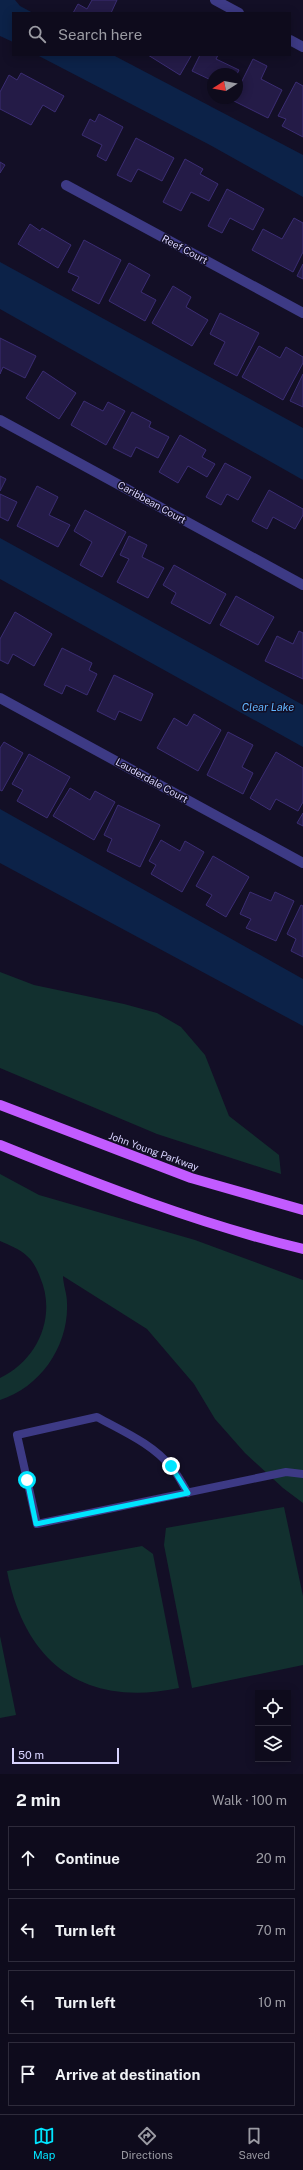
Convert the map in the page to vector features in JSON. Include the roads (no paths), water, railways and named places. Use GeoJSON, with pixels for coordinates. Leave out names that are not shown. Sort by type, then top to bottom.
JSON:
{"type":"FeatureCollection","features":[{"type":"Feature","properties":{"kind":"main road","name":"John Young Parkway"},"geometry":{"type":"LineString","coordinates":[[0,1105],[66,1132],[191,1178],[303,1210]]}},
{"type":"Feature","properties":{"kind":"main road"},"geometry":{"type":"LineString","coordinates":[[0,1145],[122,1194],[217,1225],[303,1249]]}},
{"type":"Feature","properties":{"kind":"street"},"geometry":{"type":"LineString","coordinates":[[215,0],[237,12]]}},
{"type":"Feature","properties":{"kind":"street"},"geometry":{"type":"LineString","coordinates":[[291,41],[303,47]]}},
{"type":"Feature","properties":{"kind":"street","name":"Reef Court"},"geometry":{"type":"LineString","coordinates":[[66,185],[303,313]]}},
{"type":"Feature","properties":{"kind":"street","name":"Caribbean Court"},"geometry":{"type":"LineString","coordinates":[[0,420],[303,585]]}},
{"type":"Feature","properties":{"kind":"street","name":"Lauderdale Court"},"geometry":{"type":"LineString","coordinates":[[0,698],[303,863]]}},
{"type":"Feature","properties":{"kind":"lane"},"geometry":{"type":"LineString","coordinates":[[188,1493],[171,1466],[142,1442],[97,1417],[17,1435],[36,1524],[188,1493],[286,1472],[303,1474]]}},
{"type":"Feature","properties":{"kind":"water"},"geometry":{"type":"Polygon","coordinates":[[[0,0],[15,0],[20,6],[31,12],[12,12],[12,42],[0,36],[0,0]]]}},
{"type":"Feature","properties":{"kind":"water"},"geometry":{"type":"Polygon","coordinates":[[[39,56],[115,56],[303,155],[303,197],[210,145],[39,56]]]}},
{"type":"Feature","properties":{"kind":"water"},"geometry":{"type":"Polygon","coordinates":[[[0,262],[303,428],[303,480],[0,309],[0,262]]]}},
{"type":"Feature","properties":{"kind":"water","name":"Clear Lake"},"geometry":{"type":"Polygon","coordinates":[[[0,538],[303,705],[303,747],[0,579],[0,538]]]}},
{"type":"Feature","properties":{"kind":"water"},"geometry":{"type":"Polygon","coordinates":[[[0,809],[303,979],[303,1026],[0,863],[0,809]]]}}]}
